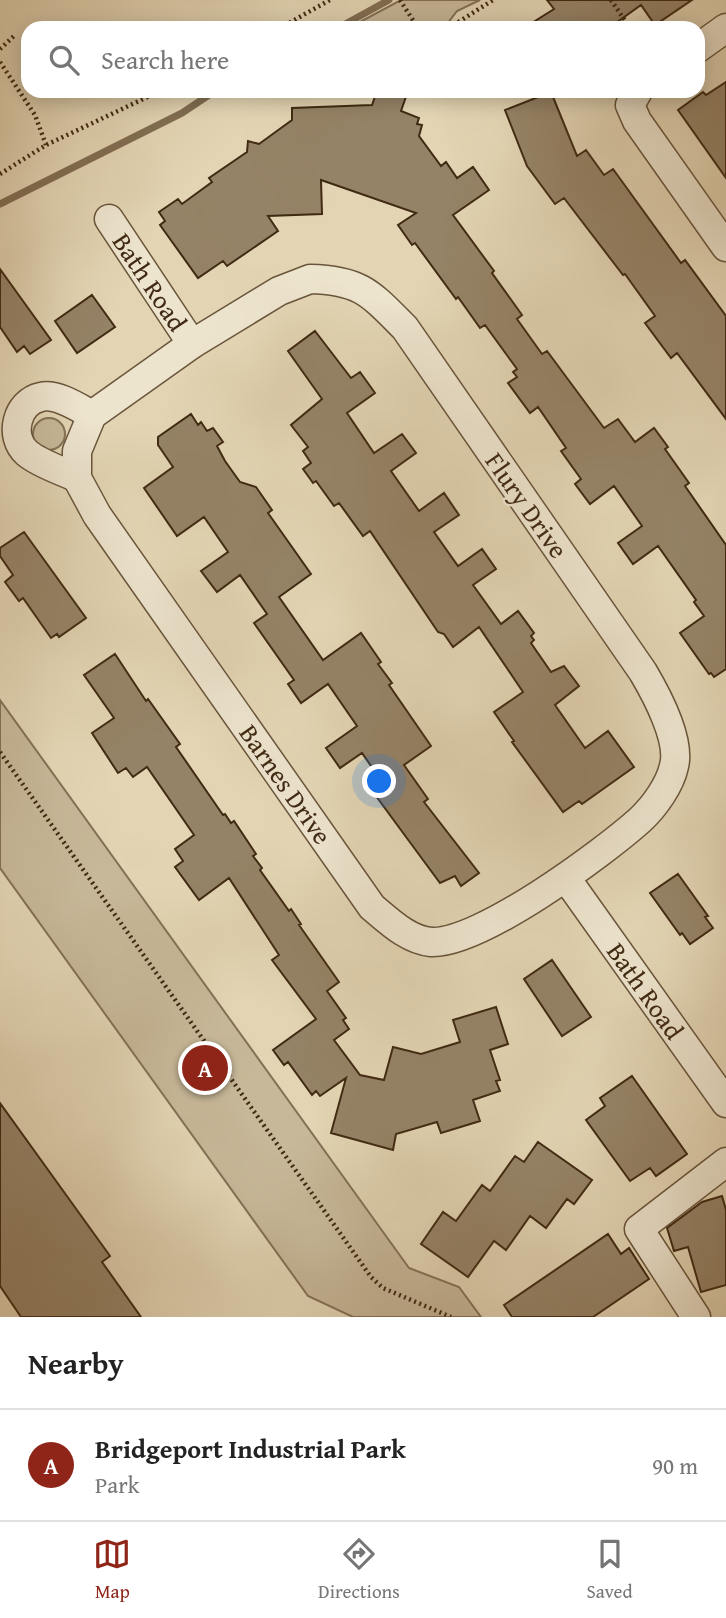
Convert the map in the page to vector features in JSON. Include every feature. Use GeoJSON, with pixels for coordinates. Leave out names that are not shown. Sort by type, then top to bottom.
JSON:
{"type":"FeatureCollection","features":[{"type":"Feature","properties":{"kind":"street"},"geometry":{"type":"LineString","coordinates":[[705,43],[726,28]]}},
{"type":"Feature","properties":{"kind":"street"},"geometry":{"type":"LineString","coordinates":[[634,98],[630,105],[637,121],[726,247]]}},
{"type":"Feature","properties":{"kind":"street","name":"Bath Road"},"geometry":{"type":"LineString","coordinates":[[109,219],[192,344]]}},
{"type":"Feature","properties":{"kind":"street","name":"Flury Drive"},"geometry":{"type":"LineString","coordinates":[[192,344],[279,291],[310,279],[337,279],[370,293],[405,328],[643,672],[662,705],[672,738],[675,765],[662,793],[642,818],[566,878]]}},
{"type":"Feature","properties":{"kind":"street"},"geometry":{"type":"LineString","coordinates":[[92,415],[65,401],[43,396],[23,405],[17,419],[18,438],[26,452],[76,478],[77,451],[92,415],[192,344]]}},
{"type":"Feature","properties":{"kind":"street","name":"Barnes Drive"},"geometry":{"type":"LineString","coordinates":[[76,478],[97,515],[372,907],[404,933],[431,942],[483,928],[566,878]]}},
{"type":"Feature","properties":{"kind":"street","name":"Bath Road"},"geometry":{"type":"LineString","coordinates":[[566,878],[726,1103]]}},
{"type":"Feature","properties":{"kind":"street"},"geometry":{"type":"LineString","coordinates":[[696,1317],[639,1229],[726,1162]]}},
{"type":"Feature","properties":{"kind":"path"},"geometry":{"type":"LineString","coordinates":[[292,21],[330,0]]}},
{"type":"Feature","properties":{"kind":"path"},"geometry":{"type":"LineString","coordinates":[[400,0],[414,21]]}},
{"type":"Feature","properties":{"kind":"path"},"geometry":{"type":"LineString","coordinates":[[460,21],[493,0]]}},
{"type":"Feature","properties":{"kind":"path"},"geometry":{"type":"LineString","coordinates":[[611,0],[625,21]]}},
{"type":"Feature","properties":{"kind":"path"},"geometry":{"type":"LineString","coordinates":[[0,49],[15,35]]}},
{"type":"Feature","properties":{"kind":"path"},"geometry":{"type":"LineString","coordinates":[[0,62],[21,94]]}},
{"type":"Feature","properties":{"kind":"path"},"geometry":{"type":"LineString","coordinates":[[24,98],[35,115],[46,145]]}},
{"type":"Feature","properties":{"kind":"path"},"geometry":{"type":"LineString","coordinates":[[0,174],[46,145],[145,98]]}},
{"type":"Feature","properties":{"kind":"path"},"geometry":{"type":"LineString","coordinates":[[0,752],[371,1277],[383,1288],[451,1317]]}},
{"type":"Feature","properties":{"kind":"shaded area"},"geometry":{"type":"Polygon","coordinates":[[[401,0],[480,0],[457,11],[449,21],[362,21],[401,0]]]}},
{"type":"Feature","properties":{"kind":"shaded area"},"geometry":{"type":"Polygon","coordinates":[[[49,418],[60,423],[65,434],[60,445],[49,450],[38,445],[33,434],[38,423],[49,418]]]}},
{"type":"Feature","properties":{"kind":"shaded area"},"geometry":{"type":"Polygon","coordinates":[[[0,700],[409,1268],[459,1287],[481,1317],[353,1317],[308,1296],[0,868],[0,700]]]}},
{"type":"Feature","properties":{"kind":"building"},"geometry":{"type":"Polygon","coordinates":[[[547,0],[692,0],[661,21],[652,21],[641,5],[619,21],[535,21],[554,9],[547,0]]]}},
{"type":"Feature","properties":{"kind":"building"},"geometry":{"type":"Polygon","coordinates":[[[726,82],[726,178],[678,110],[695,98],[705,98],[726,82]]]}},
{"type":"Feature","properties":{"kind":"building"},"geometry":{"type":"Polygon","coordinates":[[[374,98],[406,98],[401,111],[419,118],[417,124],[422,125],[419,136],[441,166],[446,162],[457,178],[473,167],[489,190],[453,215],[522,315],[517,319],[542,354],[547,351],[604,428],[618,419],[635,442],[654,428],[668,447],[665,449],[689,483],[685,486],[726,545],[726,669],[714,677],[709,674],[680,633],[704,616],[694,602],[696,600],[658,546],[633,564],[618,543],[642,526],[614,486],[590,504],[575,484],[581,479],[561,451],[566,448],[538,407],[530,413],[508,383],[517,377],[513,372],[517,369],[485,325],[480,328],[398,225],[416,213],[321,180],[322,214],[268,216],[278,231],[227,266],[223,261],[198,278],[160,225],[165,221],[159,212],[178,199],[182,204],[212,182],[209,178],[247,152],[248,141],[259,144],[292,120],[292,108],[372,105],[374,98]]]}},
{"type":"Feature","properties":{"kind":"building"},"geometry":{"type":"Polygon","coordinates":[[[536,98],[553,98],[577,156],[586,150],[604,175],[613,169],[681,263],[685,260],[726,316],[726,419],[677,353],[671,358],[645,323],[655,316],[625,274],[623,275],[564,198],[555,204],[527,166],[505,110],[536,98]]]}},
{"type":"Feature","properties":{"kind":"building"},"geometry":{"type":"Polygon","coordinates":[[[0,269],[51,340],[30,354],[24,346],[17,352],[0,327],[0,269]]]}},
{"type":"Feature","properties":{"kind":"building"},"geometry":{"type":"Polygon","coordinates":[[[92,295],[115,327],[77,353],[55,321],[92,295]]]}},
{"type":"Feature","properties":{"kind":"building"},"geometry":{"type":"Polygon","coordinates":[[[315,331],[351,378],[360,372],[375,393],[347,413],[374,453],[402,434],[416,453],[391,471],[419,511],[444,493],[459,515],[434,532],[458,566],[482,549],[496,569],[473,585],[501,624],[518,611],[534,633],[531,643],[551,672],[564,666],[579,686],[555,705],[585,748],[608,731],[634,767],[582,804],[579,801],[563,812],[512,742],[514,741],[494,712],[523,692],[479,627],[453,647],[444,634],[438,632],[370,531],[363,536],[339,503],[334,506],[316,481],[313,483],[303,469],[311,463],[303,451],[308,447],[291,425],[322,399],[288,351],[315,331]]]}},
{"type":"Feature","properties":{"kind":"building"},"geometry":{"type":"Polygon","coordinates":[[[191,414],[198,425],[201,422],[207,431],[213,428],[223,442],[217,446],[225,461],[240,482],[256,487],[272,510],[268,513],[311,574],[279,597],[323,660],[361,633],[381,662],[378,664],[392,683],[389,685],[431,746],[404,765],[428,799],[424,802],[479,873],[461,886],[455,876],[440,883],[376,796],[387,789],[362,753],[340,768],[326,748],[357,726],[328,684],[301,703],[288,684],[294,680],[254,623],[267,614],[240,575],[217,592],[201,571],[228,552],[204,517],[177,536],[144,488],[173,467],[158,445],[158,437],[191,414]]]}},
{"type":"Feature","properties":{"kind":"building"},"geometry":{"type":"Polygon","coordinates":[[[24,532],[86,618],[59,637],[57,634],[51,638],[23,598],[19,601],[5,582],[13,575],[0,556],[0,548],[24,532]]]}},
{"type":"Feature","properties":{"kind":"building"},"geometry":{"type":"Polygon","coordinates":[[[115,654],[146,701],[148,699],[180,744],[176,747],[223,815],[225,814],[231,823],[234,821],[256,854],[253,856],[262,868],[260,870],[289,911],[291,909],[301,924],[299,925],[339,982],[327,991],[346,1018],[343,1020],[349,1029],[334,1040],[360,1075],[384,1080],[393,1047],[421,1054],[460,1042],[453,1020],[496,1007],[508,1044],[490,1050],[500,1080],[496,1081],[500,1091],[473,1100],[480,1121],[441,1133],[437,1122],[396,1134],[393,1150],[331,1133],[346,1078],[320,1096],[316,1091],[312,1095],[288,1062],[284,1065],[273,1050],[316,1019],[272,960],[279,955],[229,878],[199,900],[175,867],[183,861],[175,849],[194,835],[147,767],[133,777],[126,768],[118,773],[92,733],[114,718],[84,675],[115,654]]]}},
{"type":"Feature","properties":{"kind":"building"},"geometry":{"type":"Polygon","coordinates":[[[678,874],[708,916],[705,917],[713,928],[690,944],[682,933],[680,935],[650,893],[678,874]]]}},
{"type":"Feature","properties":{"kind":"building"},"geometry":{"type":"Polygon","coordinates":[[[552,960],[591,1017],[562,1036],[524,979],[552,960]]]}},
{"type":"Feature","properties":{"kind":"building"},"geometry":{"type":"Polygon","coordinates":[[[632,1076],[687,1154],[656,1176],[650,1168],[630,1181],[586,1120],[605,1106],[600,1098],[632,1076]]]}},
{"type":"Feature","properties":{"kind":"building"},"geometry":{"type":"Polygon","coordinates":[[[0,1103],[110,1256],[102,1262],[141,1317],[21,1317],[0,1286],[0,1103]]]}},
{"type":"Feature","properties":{"kind":"building"},"geometry":{"type":"Polygon","coordinates":[[[538,1142],[592,1180],[574,1204],[567,1199],[546,1228],[530,1216],[506,1250],[494,1241],[468,1277],[421,1244],[443,1212],[456,1221],[482,1185],[490,1191],[515,1156],[524,1162],[538,1142]]]}},
{"type":"Feature","properties":{"kind":"building"},"geometry":{"type":"Polygon","coordinates":[[[722,1196],[726,1210],[726,1285],[701,1292],[688,1247],[674,1251],[667,1228],[702,1202],[722,1196]]]}},
{"type":"Feature","properties":{"kind":"building"},"geometry":{"type":"Polygon","coordinates":[[[608,1234],[621,1254],[629,1248],[649,1279],[593,1317],[512,1317],[504,1305],[608,1234]]]}},
{"type":"Feature","properties":{"kind":"waterway"},"geometry":{"type":"LineString","coordinates":[[351,21],[389,0]]}},
{"type":"Feature","properties":{"kind":"waterway"},"geometry":{"type":"LineString","coordinates":[[0,204],[182,113],[204,98]]}},
{"type":"Feature","properties":{"kind":"place","name":"Bridgeport Industrial Park"},"geometry":{"type":"Point","coordinates":[205,1068]}}]}
